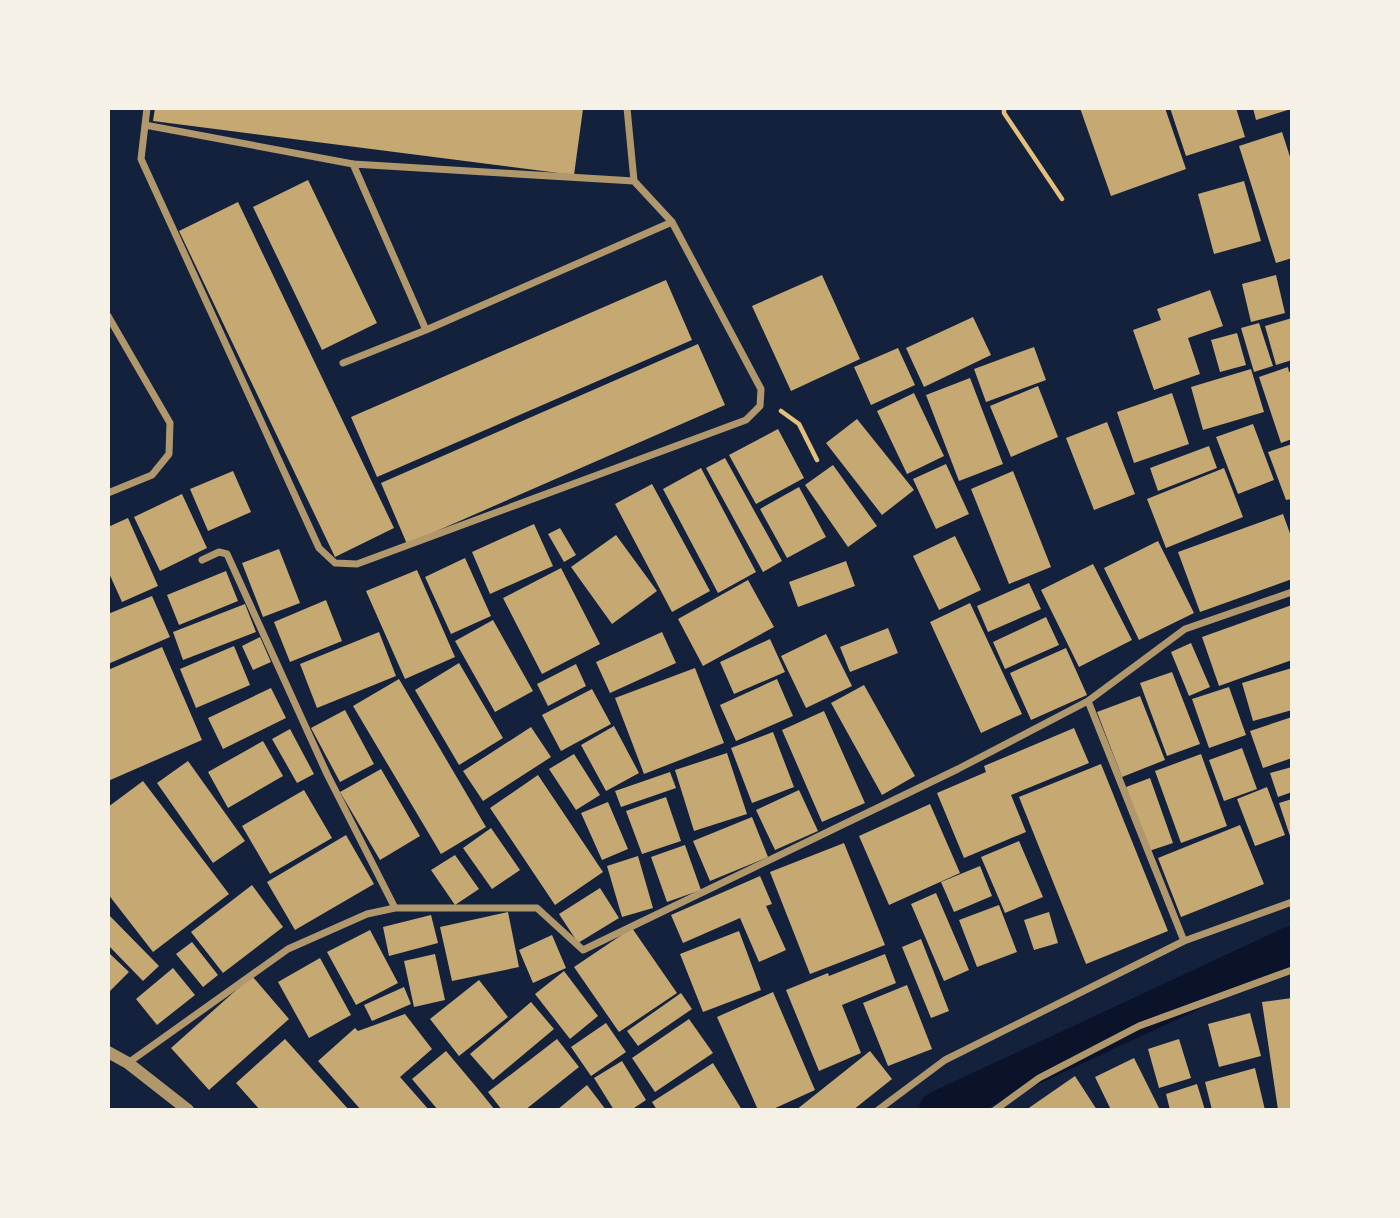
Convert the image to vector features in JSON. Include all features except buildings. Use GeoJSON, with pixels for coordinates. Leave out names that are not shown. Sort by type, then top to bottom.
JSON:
{"type":"FeatureCollection","features":[{"type":"Feature","properties":{"kind":"street"},"geometry":{"type":"LineString","coordinates":[[148,108],[141,159],[319,548],[335,563],[356,564],[746,420],[760,406],[761,390],[672,222],[634,181],[627,108]]}},
{"type":"Feature","properties":{"kind":"street"},"geometry":{"type":"LineString","coordinates":[[145,125],[353,164],[634,181]]}},
{"type":"Feature","properties":{"kind":"street"},"geometry":{"type":"LineString","coordinates":[[353,164],[426,330]]}},
{"type":"Feature","properties":{"kind":"street"},"geometry":{"type":"LineString","coordinates":[[343,363],[426,330],[672,222]]}},
{"type":"Feature","properties":{"kind":"street"},"geometry":{"type":"LineString","coordinates":[[108,316],[170,423],[169,454],[152,475],[108,493]]}},
{"type":"Feature","properties":{"kind":"street"},"geometry":{"type":"LineString","coordinates":[[202,560],[219,552],[227,554],[327,774],[395,908]]}},
{"type":"Feature","properties":{"kind":"street"},"geometry":{"type":"LineString","coordinates":[[128,1063],[288,949],[367,914],[395,908],[537,908],[583,950],[958,769],[1088,701],[1185,629],[1292,592]]}},
{"type":"Feature","properties":{"kind":"street"},"geometry":{"type":"LineString","coordinates":[[1088,701],[1184,941]]}},
{"type":"Feature","properties":{"kind":"street"},"geometry":{"type":"LineString","coordinates":[[878,1110],[944,1060],[1184,941],[1292,902]]}},
{"type":"Feature","properties":{"kind":"street"},"geometry":{"type":"LineString","coordinates":[[995,1110],[1039,1078],[1139,1026],[1292,970]]}},
{"type":"Feature","properties":{"kind":"street"},"geometry":{"type":"LineString","coordinates":[[108,1052],[128,1063],[188,1110]]}},
{"type":"Feature","properties":{"kind":"path"},"geometry":{"type":"LineString","coordinates":[[1004,108],[1004,113],[1062,199]]}},
{"type":"Feature","properties":{"kind":"path"},"geometry":{"type":"LineString","coordinates":[[760,406],[782,412],[799,424],[817,460]]}},
{"type":"Feature","properties":{"kind":"waterway"},"geometry":{"type":"LineString","coordinates":[[938,1110],[1292,945]]}}]}
